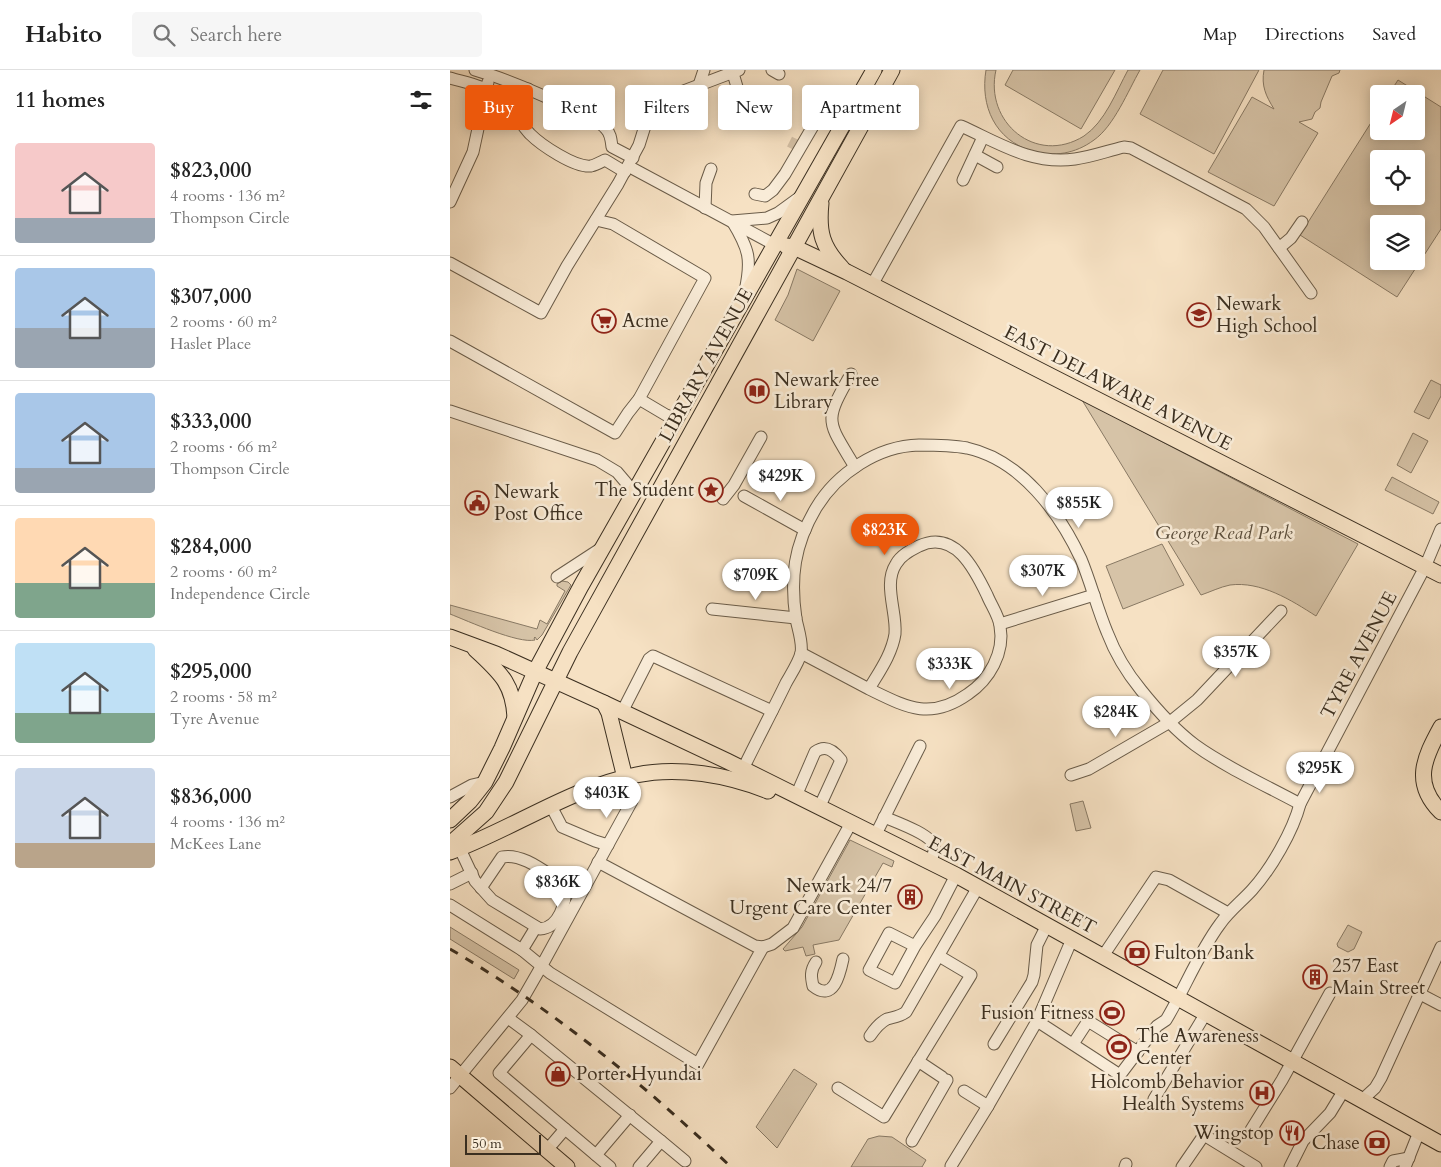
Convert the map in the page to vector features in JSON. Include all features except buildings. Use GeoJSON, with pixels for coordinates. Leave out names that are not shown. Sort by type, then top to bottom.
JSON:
{"type":"FeatureCollection","features":[{"type":"Feature","properties":{"kind":"main road","name":"LIBRARY AVENUE"},"geometry":{"type":"LineString","coordinates":[[450,820],[470,801],[485,782],[535,672],[581,586],[874,70]]}},
{"type":"Feature","properties":{"kind":"main road","name":"LIBRARY AVENUE"},"geometry":{"type":"LineString","coordinates":[[884,85],[892,70]]}},
{"type":"Feature","properties":{"kind":"main road"},"geometry":{"type":"LineString","coordinates":[[893,85],[901,70]]}},
{"type":"Feature","properties":{"kind":"main road","name":"LIBRARY AVENUE"},"geometry":{"type":"LineString","coordinates":[[453,848],[497,798],[554,680],[859,130]]}},
{"type":"Feature","properties":{"kind":"main road"},"geometry":{"type":"LineString","coordinates":[[822,196],[820,228],[822,237],[834,259],[847,272]]}},
{"type":"Feature","properties":{"kind":"main road","name":"EAST DELAWARE AVENUE"},"geometry":{"type":"LineString","coordinates":[[775,245],[794,247],[847,272],[1441,575]]}},
{"type":"Feature","properties":{"kind":"main road","name":"EAST MAIN STREET"},"geometry":{"type":"LineString","coordinates":[[450,637],[468,643],[604,703],[743,769],[956,875],[1419,1132],[1440,1140]]}},
{"type":"Feature","properties":{"kind":"main road"},"geometry":{"type":"LineString","coordinates":[[468,643],[497,670],[508,685],[513,701],[515,719]]}},
{"type":"Feature","properties":{"kind":"main road"},"geometry":{"type":"LineString","coordinates":[[604,703],[609,713],[625,778]]}},
{"type":"Feature","properties":{"kind":"main road"},"geometry":{"type":"LineString","coordinates":[[1441,726],[1426,757],[1424,772],[1428,794],[1441,812]]}},
{"type":"Feature","properties":{"kind":"main road"},"geometry":{"type":"LineString","coordinates":[[453,848],[592,788],[625,778],[660,772],[696,774],[741,782],[789,800],[814,805]]}},
{"type":"Feature","properties":{"kind":"main road"},"geometry":{"type":"LineString","coordinates":[[455,1071],[567,1167]]}},
{"type":"Feature","properties":{"kind":"street"},"geometry":{"type":"LineString","coordinates":[[476,70],[490,72],[519,85]]}},
{"type":"Feature","properties":{"kind":"street"},"geometry":{"type":"LineString","coordinates":[[699,85],[704,70]]}},
{"type":"Feature","properties":{"kind":"street"},"geometry":{"type":"LineString","coordinates":[[699,85],[735,71],[738,85]]}},
{"type":"Feature","properties":{"kind":"street"},"geometry":{"type":"LineString","coordinates":[[487,85],[490,72]]}},
{"type":"Feature","properties":{"kind":"street"},"geometry":{"type":"LineString","coordinates":[[450,78],[473,85]]}},
{"type":"Feature","properties":{"kind":"street"},"geometry":{"type":"LineString","coordinates":[[533,91],[545,95],[606,128],[611,137],[612,147],[605,160]]}},
{"type":"Feature","properties":{"kind":"street"},"geometry":{"type":"LineString","coordinates":[[755,194],[760,196],[770,194],[785,174],[822,109],[823,103],[820,98],[780,170]]}},
{"type":"Feature","properties":{"kind":"street"},"geometry":{"type":"LineString","coordinates":[[872,285],[961,126],[1020,154],[1059,160],[1075,159],[1124,147],[1131,148],[1246,210],[1264,227],[1311,293]]}},
{"type":"Feature","properties":{"kind":"street"},"geometry":{"type":"LineString","coordinates":[[450,202],[473,152],[478,130]]}},
{"type":"Feature","properties":{"kind":"street"},"geometry":{"type":"LineString","coordinates":[[528,130],[540,142],[582,166],[591,166],[605,160],[628,165],[775,245]]}},
{"type":"Feature","properties":{"kind":"street"},"geometry":{"type":"LineString","coordinates":[[450,263],[542,313],[567,266],[639,146],[644,130]]}},
{"type":"Feature","properties":{"kind":"street"},"geometry":{"type":"LineString","coordinates":[[963,180],[983,137]]}},
{"type":"Feature","properties":{"kind":"street"},"geometry":{"type":"LineString","coordinates":[[612,147],[628,165]]}},
{"type":"Feature","properties":{"kind":"street"},"geometry":{"type":"LineString","coordinates":[[975,155],[997,167]]}},
{"type":"Feature","properties":{"kind":"street"},"geometry":{"type":"LineString","coordinates":[[705,208],[706,183],[711,170]]}},
{"type":"Feature","properties":{"kind":"street"},"geometry":{"type":"LineString","coordinates":[[732,221],[767,218],[787,207],[805,192]]}},
{"type":"Feature","properties":{"kind":"street"},"geometry":{"type":"LineString","coordinates":[[450,341],[615,433],[639,399],[705,278],[613,224],[596,220]]}},
{"type":"Feature","properties":{"kind":"street"},"geometry":{"type":"LineString","coordinates":[[732,221],[743,241],[750,260],[744,298]]}},
{"type":"Feature","properties":{"kind":"street"},"geometry":{"type":"LineString","coordinates":[[1279,248],[1291,238],[1302,222]]}},
{"type":"Feature","properties":{"kind":"street"},"geometry":{"type":"LineString","coordinates":[[851,374],[836,399],[831,412],[831,423],[855,467]]}},
{"type":"Feature","properties":{"kind":"street"},"geometry":{"type":"LineString","coordinates":[[639,399],[666,415],[676,418]]}},
{"type":"Feature","properties":{"kind":"street"},"geometry":{"type":"LineString","coordinates":[[450,411],[610,466],[634,492]]}},
{"type":"Feature","properties":{"kind":"street"},"geometry":{"type":"LineString","coordinates":[[722,499],[734,486],[761,438]]}},
{"type":"Feature","properties":{"kind":"street"},"geometry":{"type":"LineString","coordinates":[[743,769],[801,653],[796,618],[794,572],[799,544],[804,530],[822,500],[834,485],[855,467],[881,454],[913,445],[952,446],[969,448],[990,456],[1026,481],[1044,501],[1059,521],[1080,559],[1107,633],[1116,652],[1139,687],[1170,722],[1192,743],[1206,753],[1300,804]]}},
{"type":"Feature","properties":{"kind":"street"},"geometry":{"type":"LineString","coordinates":[[744,496],[804,530]]}},
{"type":"Feature","properties":{"kind":"street","name":"TYRE AVENUE"},"geometry":{"type":"LineString","coordinates":[[1074,1044],[1120,1074],[1156,1026],[1166,1020],[1212,935],[1228,914],[1251,891],[1269,869],[1296,817],[1300,804],[1425,567],[1441,530]]}},
{"type":"Feature","properties":{"kind":"street"},"geometry":{"type":"LineString","coordinates":[[801,653],[869,689],[914,709],[937,708],[958,701],[977,687],[990,672],[995,661],[1001,639],[1000,624],[975,570],[962,554],[946,544],[935,542],[923,544],[903,555],[895,564],[891,588],[896,622],[893,644],[869,689]]}},
{"type":"Feature","properties":{"kind":"street"},"geometry":{"type":"LineString","coordinates":[[581,586],[578,581],[571,578],[557,577],[603,547]]}},
{"type":"Feature","properties":{"kind":"street"},"geometry":{"type":"LineString","coordinates":[[1000,624],[1094,595]]}},
{"type":"Feature","properties":{"kind":"street"},"geometry":{"type":"LineString","coordinates":[[712,609],[796,618]]}},
{"type":"Feature","properties":{"kind":"street"},"geometry":{"type":"LineString","coordinates":[[1071,775],[1089,769],[1170,722],[1197,700],[1280,610]]}},
{"type":"Feature","properties":{"kind":"street"},"geometry":{"type":"LineString","coordinates":[[622,712],[649,659],[654,656],[772,711]]}},
{"type":"Feature","properties":{"kind":"street"},"geometry":{"type":"LineString","coordinates":[[875,836],[920,746]]}},
{"type":"Feature","properties":{"kind":"street"},"geometry":{"type":"LineString","coordinates":[[796,796],[815,752],[827,748],[841,760],[814,805]]}},
{"type":"Feature","properties":{"kind":"street"},"geometry":{"type":"LineString","coordinates":[[450,1088],[455,1071],[508,1018],[518,1006],[542,967],[632,801],[625,778]]}},
{"type":"Feature","properties":{"kind":"street"},"geometry":{"type":"LineString","coordinates":[[450,797],[472,785],[485,782]]}},
{"type":"Feature","properties":{"kind":"street"},"geometry":{"type":"LineString","coordinates":[[551,806],[562,827],[595,842],[608,845]]}},
{"type":"Feature","properties":{"kind":"street"},"geometry":{"type":"LineString","coordinates":[[884,817],[928,838],[934,845],[934,852],[930,862]]}},
{"type":"Feature","properties":{"kind":"street"},"geometry":{"type":"LineString","coordinates":[[598,862],[755,946],[763,947],[772,944],[793,928],[851,823]]}},
{"type":"Feature","properties":{"kind":"street"},"geometry":{"type":"LineString","coordinates":[[453,848],[481,888],[492,900],[540,929],[547,929],[552,926],[565,904],[566,886]]}},
{"type":"Feature","properties":{"kind":"street"},"geometry":{"type":"LineString","coordinates":[[481,888],[502,856],[511,855],[521,858],[581,894]]}},
{"type":"Feature","properties":{"kind":"street"},"geometry":{"type":"LineString","coordinates":[[450,884],[472,873]]}},
{"type":"Feature","properties":{"kind":"street"},"geometry":{"type":"LineString","coordinates":[[915,946],[935,916],[956,875]]}},
{"type":"Feature","properties":{"kind":"street"},"geometry":{"type":"LineString","coordinates":[[1104,956],[1156,877],[1169,880],[1228,914]]}},
{"type":"Feature","properties":{"kind":"street"},"geometry":{"type":"LineString","coordinates":[[870,1036],[879,1024],[906,1012],[978,887]]}},
{"type":"Feature","properties":{"kind":"street"},"geometry":{"type":"LineString","coordinates":[[450,905],[522,950],[542,967],[698,1064],[763,947]]}},
{"type":"Feature","properties":{"kind":"street"},"geometry":{"type":"LineString","coordinates":[[994,1044],[1032,982],[1037,945],[1047,925]]}},
{"type":"Feature","properties":{"kind":"street"},"geometry":{"type":"LineString","coordinates":[[522,950],[536,927]]}},
{"type":"Feature","properties":{"kind":"street"},"geometry":{"type":"LineString","coordinates":[[951,1166],[1037,1021],[1072,939]]}},
{"type":"Feature","properties":{"kind":"street"},"geometry":{"type":"LineString","coordinates":[[1362,1100],[1375,1088],[1381,1078],[1441,947]]}},
{"type":"Feature","properties":{"kind":"street"},"geometry":{"type":"LineString","coordinates":[[838,1088],[884,1117],[971,976],[939,956]]}},
{"type":"Feature","properties":{"kind":"street"},"geometry":{"type":"LineString","coordinates":[[816,962],[811,969],[813,986],[823,991],[833,987],[838,979],[843,959]]}},
{"type":"Feature","properties":{"kind":"street"},"geometry":{"type":"LineString","coordinates":[[1251,1130],[1330,992]]}},
{"type":"Feature","properties":{"kind":"street"},"geometry":{"type":"LineString","coordinates":[[1420,994],[1441,1006]]}},
{"type":"Feature","properties":{"kind":"street"},"geometry":{"type":"LineString","coordinates":[[1154,1099],[1206,1013]]}},
{"type":"Feature","properties":{"kind":"street"},"geometry":{"type":"LineString","coordinates":[[508,1018],[685,1160]]}},
{"type":"Feature","properties":{"kind":"street"},"geometry":{"type":"LineString","coordinates":[[1037,1021],[1074,1044],[1088,1021],[1138,1052]]}},
{"type":"Feature","properties":{"kind":"street"},"geometry":{"type":"LineString","coordinates":[[531,1035],[499,1073],[610,1167]]}},
{"type":"Feature","properties":{"kind":"street"},"geometry":{"type":"LineString","coordinates":[[912,1141],[944,1078],[918,1061]]}},
{"type":"Feature","properties":{"kind":"street"},"geometry":{"type":"LineString","coordinates":[[1290,1167],[1303,1141],[1330,1113],[1344,1090]]}},
{"type":"Feature","properties":{"kind":"street"},"geometry":{"type":"LineString","coordinates":[[964,1091],[988,1106]]}},
{"type":"Feature","properties":{"kind":"street"},"geometry":{"type":"LineString","coordinates":[[596,1155],[630,1115]]}},
{"type":"Feature","properties":{"kind":"street"},"geometry":{"type":"LineString","coordinates":[[547,1150],[564,1129]]}},
{"type":"Feature","properties":{"kind":"street"},"geometry":{"type":"LineString","coordinates":[[1390,1167],[1393,1161],[1407,1162],[1419,1132]]}},
{"type":"Feature","properties":{"kind":"street"},"geometry":{"type":"LineString","coordinates":[[1182,1167],[1204,1135],[1256,1167]]}},
{"type":"Feature","properties":{"kind":"street"},"geometry":{"type":"LineString","coordinates":[[638,1167],[661,1141]]}},
{"type":"Feature","properties":{"kind":"green space"},"geometry":{"type":"Polygon","coordinates":[[[986,70],[996,70],[994,89],[998,106],[1006,122],[1018,134],[1032,142],[1048,146],[1066,144],[1084,136],[1104,115],[1128,70],[1140,70],[1114,117],[1101,134],[1087,145],[1072,151],[1048,154],[1019,146],[1008,139],[1000,130],[988,109],[985,96],[986,70]]]}},
{"type":"Feature","properties":{"kind":"green space"},"geometry":{"type":"Polygon","coordinates":[[[1013,70],[1115,70],[1081,129],[1005,85],[1013,70]]]}},
{"type":"Feature","properties":{"kind":"green space"},"geometry":{"type":"Polygon","coordinates":[[[1163,70],[1259,70],[1214,154],[1140,114],[1163,70]]]}},
{"type":"Feature","properties":{"kind":"green space"},"geometry":{"type":"Polygon","coordinates":[[[1264,70],[1340,70],[1339,73],[1332,76],[1320,108],[1315,112],[1312,119],[1299,122],[1318,133],[1274,206],[1208,172],[1252,97],[1274,109],[1265,91],[1263,81],[1264,70]]]}},
{"type":"Feature","properties":{"kind":"green space"},"geometry":{"type":"Polygon","coordinates":[[[1398,80],[1406,85],[1395,85],[1398,80]]]}},
{"type":"Feature","properties":{"kind":"green space"},"geometry":{"type":"Polygon","coordinates":[[[1425,97],[1441,107],[1441,229],[1425,254],[1425,215],[1370,215],[1370,270],[1414,270],[1397,297],[1300,235],[1370,124],[1370,140],[1425,140],[1425,97]]]}},
{"type":"Feature","properties":{"kind":"green space"},"geometry":{"type":"Polygon","coordinates":[[[797,269],[840,291],[813,341],[775,320],[788,295],[797,269]]]}},
{"type":"Feature","properties":{"kind":"green space"},"geometry":{"type":"Polygon","coordinates":[[[1431,380],[1441,385],[1441,396],[1429,419],[1414,412],[1431,380]]]}},
{"type":"Feature","properties":{"kind":"green space","name":"George Read Park"},"geometry":{"type":"Polygon","coordinates":[[[1082,400],[1358,544],[1316,616],[1286,598],[1253,586],[1230,585],[1201,595],[1082,400]]]}},
{"type":"Feature","properties":{"kind":"green space"},"geometry":{"type":"Polygon","coordinates":[[[1413,433],[1428,441],[1411,473],[1397,465],[1413,433]]]}},
{"type":"Feature","properties":{"kind":"green space"},"geometry":{"type":"Polygon","coordinates":[[[1392,477],[1439,502],[1433,514],[1385,490],[1392,477]]]}},
{"type":"Feature","properties":{"kind":"green space"},"geometry":{"type":"Polygon","coordinates":[[[1162,544],[1184,585],[1123,609],[1106,566],[1162,544]]]}},
{"type":"Feature","properties":{"kind":"green space"},"geometry":{"type":"Polygon","coordinates":[[[562,581],[568,582],[571,585],[542,635],[537,640],[535,637],[535,640],[517,639],[450,614],[450,605],[537,629],[540,620],[547,624],[565,591],[557,586],[562,581]]]}},
{"type":"Feature","properties":{"kind":"green space"},"geometry":{"type":"Polygon","coordinates":[[[1083,801],[1091,828],[1076,831],[1070,804],[1083,801]]]}},
{"type":"Feature","properties":{"kind":"green space"},"geometry":{"type":"Polygon","coordinates":[[[850,840],[894,861],[892,867],[883,863],[839,940],[813,945],[815,954],[806,956],[803,947],[785,951],[783,949],[802,927],[850,840]]]}},
{"type":"Feature","properties":{"kind":"green space"},"geometry":{"type":"Polygon","coordinates":[[[1348,925],[1362,932],[1354,949],[1348,952],[1338,947],[1337,944],[1348,925]]]}},
{"type":"Feature","properties":{"kind":"green space"},"geometry":{"type":"Polygon","coordinates":[[[450,927],[519,970],[514,979],[450,939],[450,927]]]}},
{"type":"Feature","properties":{"kind":"green space"},"geometry":{"type":"Polygon","coordinates":[[[794,1069],[817,1084],[777,1148],[756,1127],[794,1069]]]}},
{"type":"Feature","properties":{"kind":"green space"},"geometry":{"type":"Polygon","coordinates":[[[879,1136],[892,1137],[926,1160],[922,1167],[851,1167],[868,1139],[879,1136]]]}},
{"type":"Feature","properties":{"kind":"tunnel"},"geometry":{"type":"LineString","coordinates":[[792,149],[797,139]]}},
{"type":"Feature","properties":{"kind":"railway"},"geometry":{"type":"LineString","coordinates":[[450,949],[525,997],[597,1050],[665,1107],[731,1167]]}},
{"type":"Feature","properties":{"kind":"place","name":"Newark High School"},"geometry":{"type":"Point","coordinates":[1199,315]}},
{"type":"Feature","properties":{"kind":"place","name":"Acme"},"geometry":{"type":"Point","coordinates":[604,321]}},
{"type":"Feature","properties":{"kind":"place","name":"Newark Free Library"},"geometry":{"type":"Point","coordinates":[757,391]}},
{"type":"Feature","properties":{"kind":"place","name":"The Student"},"geometry":{"type":"Point","coordinates":[711,490]}},
{"type":"Feature","properties":{"kind":"place","name":"Newark Post Office"},"geometry":{"type":"Point","coordinates":[477,503]}},
{"type":"Feature","properties":{"kind":"place","name":"Newark 24/7 Urgent Care Center"},"geometry":{"type":"Point","coordinates":[910,897]}},
{"type":"Feature","properties":{"kind":"place","name":"Fulton Bank"},"geometry":{"type":"Point","coordinates":[1137,953]}},
{"type":"Feature","properties":{"kind":"place","name":"257 East Main Street"},"geometry":{"type":"Point","coordinates":[1315,977]}},
{"type":"Feature","properties":{"kind":"place","name":"Fusion Fitness"},"geometry":{"type":"Point","coordinates":[1112,1013]}},
{"type":"Feature","properties":{"kind":"place","name":"The Awareness Center"},"geometry":{"type":"Point","coordinates":[1119,1047]}},
{"type":"Feature","properties":{"kind":"place","name":"Porter Hyundai"},"geometry":{"type":"Point","coordinates":[558,1074]}},
{"type":"Feature","properties":{"kind":"place","name":"Holcomb Behavior Health Systems"},"geometry":{"type":"Point","coordinates":[1262,1093]}},
{"type":"Feature","properties":{"kind":"place","name":"Wingstop"},"geometry":{"type":"Point","coordinates":[1292,1133]}},
{"type":"Feature","properties":{"kind":"place","name":"Chase"},"geometry":{"type":"Point","coordinates":[1377,1143]}}]}
